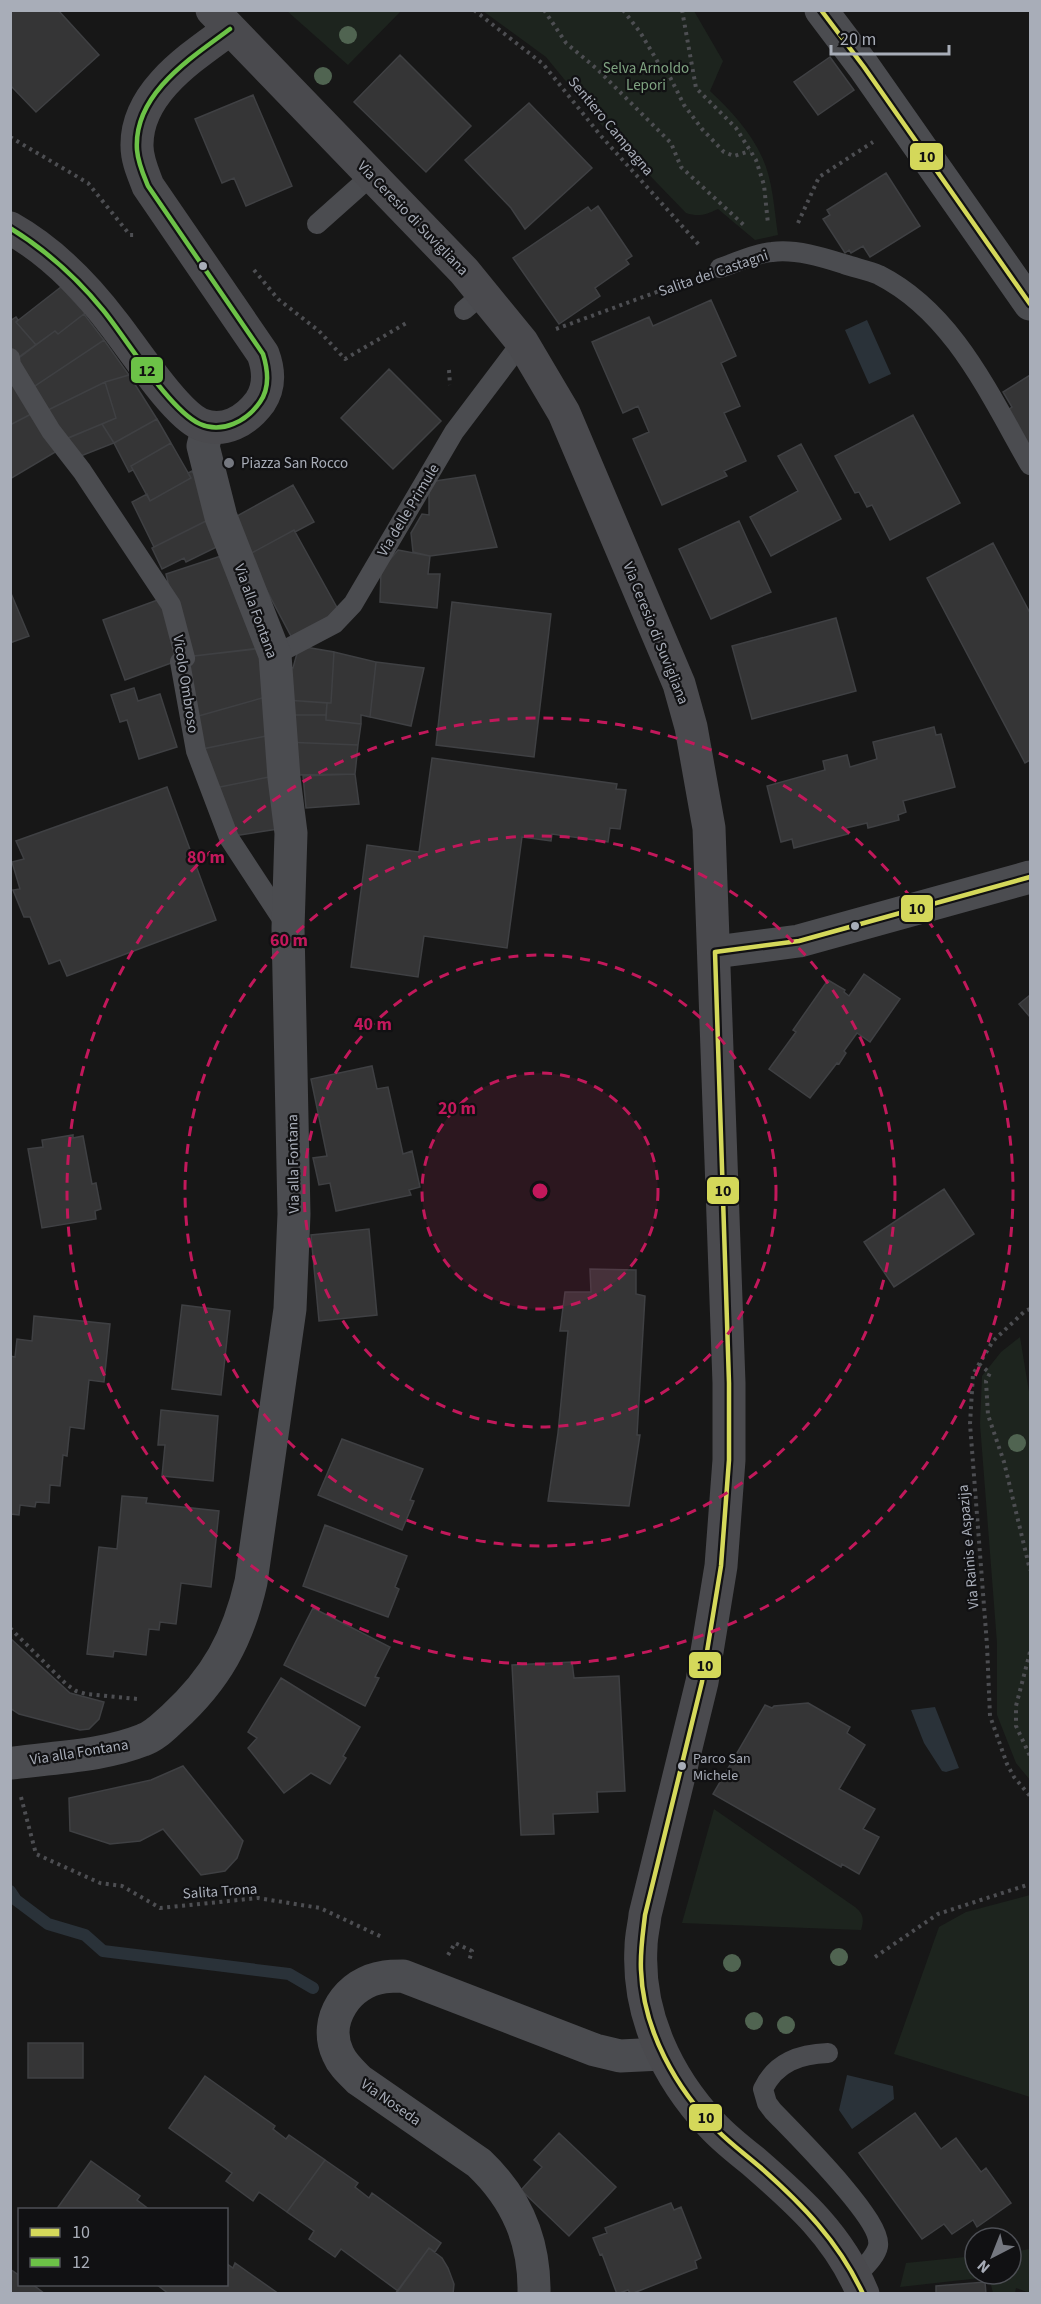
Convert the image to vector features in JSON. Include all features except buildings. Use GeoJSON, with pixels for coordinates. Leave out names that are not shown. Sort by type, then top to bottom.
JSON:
{"type":"FeatureCollection","features":[{"type":"Feature","properties":{"kind":"main road","name":"Via Ceresio di Suvigliana"},"geometry":{"type":"LineString","coordinates":[[221,20],[372,175],[474,302],[522,342],[564,413],[679,684],[692,727],[709,828],[729,1383],[729,1460],[721,1566],[702,1682],[645,1915],[641,1947],[642,1975],[649,2018],[662,2054],[684,2091],[712,2126],[808,2210],[834,2240],[859,2285]]}},
{"type":"Feature","properties":{"kind":"main road"},"geometry":{"type":"LineString","coordinates":[[10,228],[57,262],[89,292],[173,401],[193,420],[208,427],[218,428],[238,423],[255,409],[267,386],[267,365],[253,338],[148,186],[140,164],[137,146],[139,129],[156,93],[192,58],[221,20]]}},
{"type":"Feature","properties":{"kind":"street"},"geometry":{"type":"LineString","coordinates":[[821,10],[904,123],[1030,304]]}},
{"type":"Feature","properties":{"kind":"street","name":"Via alla Fontana"},"geometry":{"type":"LineString","coordinates":[[12,1764],[120,1748],[147,1739],[205,1686],[232,1642],[244,1614],[251,1582],[290,1309],[294,1214],[288,928],[291,833],[284,778],[275,655],[221,517],[203,446],[208,427]]}},
{"type":"Feature","properties":{"kind":"street"},"geometry":{"type":"LineString","coordinates":[[715,952],[799,941],[1030,877]]}},
{"type":"Feature","properties":{"kind":"street","name":"Via Noseda"},"geometry":{"type":"LineString","coordinates":[[534,2294],[535,2278],[529,2238],[521,2217],[495,2179],[479,2163],[359,2080],[339,2056],[334,2044],[332,2030],[339,2007],[362,1986],[383,1977],[403,1976],[595,2050],[620,2056],[662,2054]]}},
{"type":"Feature","properties":{"kind":"lane"},"geometry":{"type":"LineString","coordinates":[[317,224],[372,175]]}},
{"type":"Feature","properties":{"kind":"lane","name":"Salita dei Castagni"},"geometry":{"type":"LineString","coordinates":[[720,268],[778,252],[823,258],[878,275],[921,303],[971,362],[1030,465]]}},
{"type":"Feature","properties":{"kind":"lane","name":"Via delle Primule"},"geometry":{"type":"LineString","coordinates":[[275,655],[334,624],[352,604],[454,432],[522,342]]}},
{"type":"Feature","properties":{"kind":"lane","name":"Vicolo Ombroso"},"geometry":{"type":"LineString","coordinates":[[10,358],[11,365],[51,431],[82,471],[171,604],[185,658],[180,662],[196,751],[229,838],[288,928]]}},
{"type":"Feature","properties":{"kind":"lane"},"geometry":{"type":"LineString","coordinates":[[828,2053],[807,2054],[794,2058],[774,2073],[763,2090],[766,2103],[773,2112],[828,2168],[872,2225],[879,2245],[859,2285]]}},
{"type":"Feature","properties":{"kind":"path","name":"Sentiero Campagna"},"geometry":{"type":"LineString","coordinates":[[474,10],[543,64],[601,136],[720,268]]}},
{"type":"Feature","properties":{"kind":"path"},"geometry":{"type":"LineString","coordinates":[[544,10],[566,43],[597,69],[671,143],[681,167],[778,252],[819,177],[904,123]]}},
{"type":"Feature","properties":{"kind":"path"},"geometry":{"type":"LineString","coordinates":[[623,10],[640,32],[659,64],[669,75],[684,105],[718,147],[734,156],[750,151]]}},
{"type":"Feature","properties":{"kind":"path"},"geometry":{"type":"LineString","coordinates":[[682,10],[696,88],[736,128],[761,171],[768,222]]}},
{"type":"Feature","properties":{"kind":"path"},"geometry":{"type":"LineString","coordinates":[[10,137],[87,183],[130,235],[181,234]]}},
{"type":"Feature","properties":{"kind":"path","name":"Salita dei Castagni"},"geometry":{"type":"LineString","coordinates":[[522,342],[720,268]]}},
{"type":"Feature","properties":{"kind":"path"},"geometry":{"type":"LineString","coordinates":[[266,284],[278,299],[319,331],[345,359],[408,322]]}},
{"type":"Feature","properties":{"kind":"path"},"geometry":{"type":"LineString","coordinates":[[1025,1311],[1030,1304]]}},
{"type":"Feature","properties":{"kind":"path","name":"Via Rainis e Aspazija"},"geometry":{"type":"LineString","coordinates":[[1030,1309],[993,1341],[979,1364],[971,1384],[970,1424],[987,1645],[990,1716],[1007,1764],[1014,1777],[1030,1796]]}},
{"type":"Feature","properties":{"kind":"path"},"geometry":{"type":"LineString","coordinates":[[979,1364],[990,1373],[986,1381],[988,1415],[1004,1462],[1030,1570]]}},
{"type":"Feature","properties":{"kind":"path"},"geometry":{"type":"LineString","coordinates":[[10,1628],[66,1684],[76,1691],[189,1703]]}},
{"type":"Feature","properties":{"kind":"path"},"geometry":{"type":"LineString","coordinates":[[1030,1652],[1016,1706],[1016,1726],[1030,1756]]}},
{"type":"Feature","properties":{"kind":"path","name":"Salita Trona"},"geometry":{"type":"LineString","coordinates":[[12,1764],[36,1854],[100,1883],[122,1886],[160,1908],[258,1898],[320,1908],[392,1941]]}},
{"type":"Feature","properties":{"kind":"path"},"geometry":{"type":"LineString","coordinates":[[875,1957],[938,1914],[1030,1884]]}},
{"type":"Feature","properties":{"kind":"path"},"geometry":{"type":"LineString","coordinates":[[447,1958],[454,1943],[472,1951],[456,1995]]}},
{"type":"Feature","properties":{"kind":"green space"},"geometry":{"type":"Polygon","coordinates":[[[287,11],[401,11],[348,65],[287,11]]]}},
{"type":"Feature","properties":{"kind":"green space","name":"Selva Arnoldo Lepori"},"geometry":{"type":"Polygon","coordinates":[[[483,11],[694,11],[723,61],[710,91],[739,122],[762,157],[771,185],[778,235],[755,240],[718,209],[702,215],[686,213],[604,128],[546,57],[483,11]]]}},
{"type":"Feature","properties":{"kind":"green space"},"geometry":{"type":"Polygon","coordinates":[[[1020,1337],[1030,1398],[1030,1780],[1016,1763],[997,1715],[997,1643],[980,1424],[982,1376],[1001,1352],[1020,1337]]]}},
{"type":"Feature","properties":{"kind":"green space"},"geometry":{"type":"Polygon","coordinates":[[[714,1809],[855,1907],[862,1917],[861,1930],[682,1923],[714,1809]]]}},
{"type":"Feature","properties":{"kind":"green space"},"geometry":{"type":"Polygon","coordinates":[[[1030,1895],[1030,2097],[894,2054],[939,1927],[966,1912],[1030,1895]]]}},
{"type":"Feature","properties":{"kind":"green space"},"geometry":{"type":"Polygon","coordinates":[[[1030,2249],[1030,2293],[1016,2288],[1015,2293],[993,2293],[991,2286],[1023,2286],[1023,2250],[1030,2249]]]}},
{"type":"Feature","properties":{"kind":"green space"},"geometry":{"type":"Polygon","coordinates":[[[963,2257],[963,2280],[900,2287],[906,2263],[963,2257]]]}},
{"type":"Feature","properties":{"kind":"shaded area"},"geometry":{"type":"Polygon","coordinates":[[[867,320],[891,374],[869,384],[845,330],[867,320]]]}},
{"type":"Feature","properties":{"kind":"shaded area"},"geometry":{"type":"Polygon","coordinates":[[[935,1707],[959,1768],[946,1772],[942,1771],[924,1743],[911,1710],[935,1707]]]}},
{"type":"Feature","properties":{"kind":"shaded area"},"geometry":{"type":"Polygon","coordinates":[[[847,2075],[893,2086],[894,2099],[852,2129],[839,2110],[847,2075]]]}},
{"type":"Feature","properties":{"kind":"waterway"},"geometry":{"type":"LineString","coordinates":[[10,1891],[16,1900],[48,1924],[85,1935],[103,1951],[289,1974],[313,1988]]}},
{"type":"Feature","properties":{"kind":"transit line","name":"10"},"geometry":{"type":"LineString","coordinates":[[821,10],[864,67],[1030,304]]}},
{"type":"Feature","properties":{"kind":"transit line","name":"12"},"geometry":{"type":"LineString","coordinates":[[10,228],[48,255],[82,286],[103,310],[162,389],[188,416],[200,424],[217,427],[233,424],[255,409],[267,385],[263,354],[148,186],[137,150],[138,130],[144,112],[154,95],[182,65],[230,29]]}},
{"type":"Feature","properties":{"kind":"transit line","name":"10"},"geometry":{"type":"LineString","coordinates":[[715,952],[799,941],[1030,877]]}},
{"type":"Feature","properties":{"kind":"transit line","name":"10"},"geometry":{"type":"LineString","coordinates":[[715,952],[729,1383],[729,1460],[721,1566],[702,1682],[645,1915],[641,1956],[643,1992],[648,2015],[664,2057],[689,2097],[718,2131],[776,2181],[805,2210],[843,2257],[863,2294]]}},
{"type":"Feature","properties":{"kind":"place","name":"Piazza San Rocco"},"geometry":{"type":"Point","coordinates":[229,463]}},
{"type":"Feature","properties":{"kind":"place","name":"Parco San Michele"},"geometry":{"type":"Point","coordinates":[682,1766]}}]}
